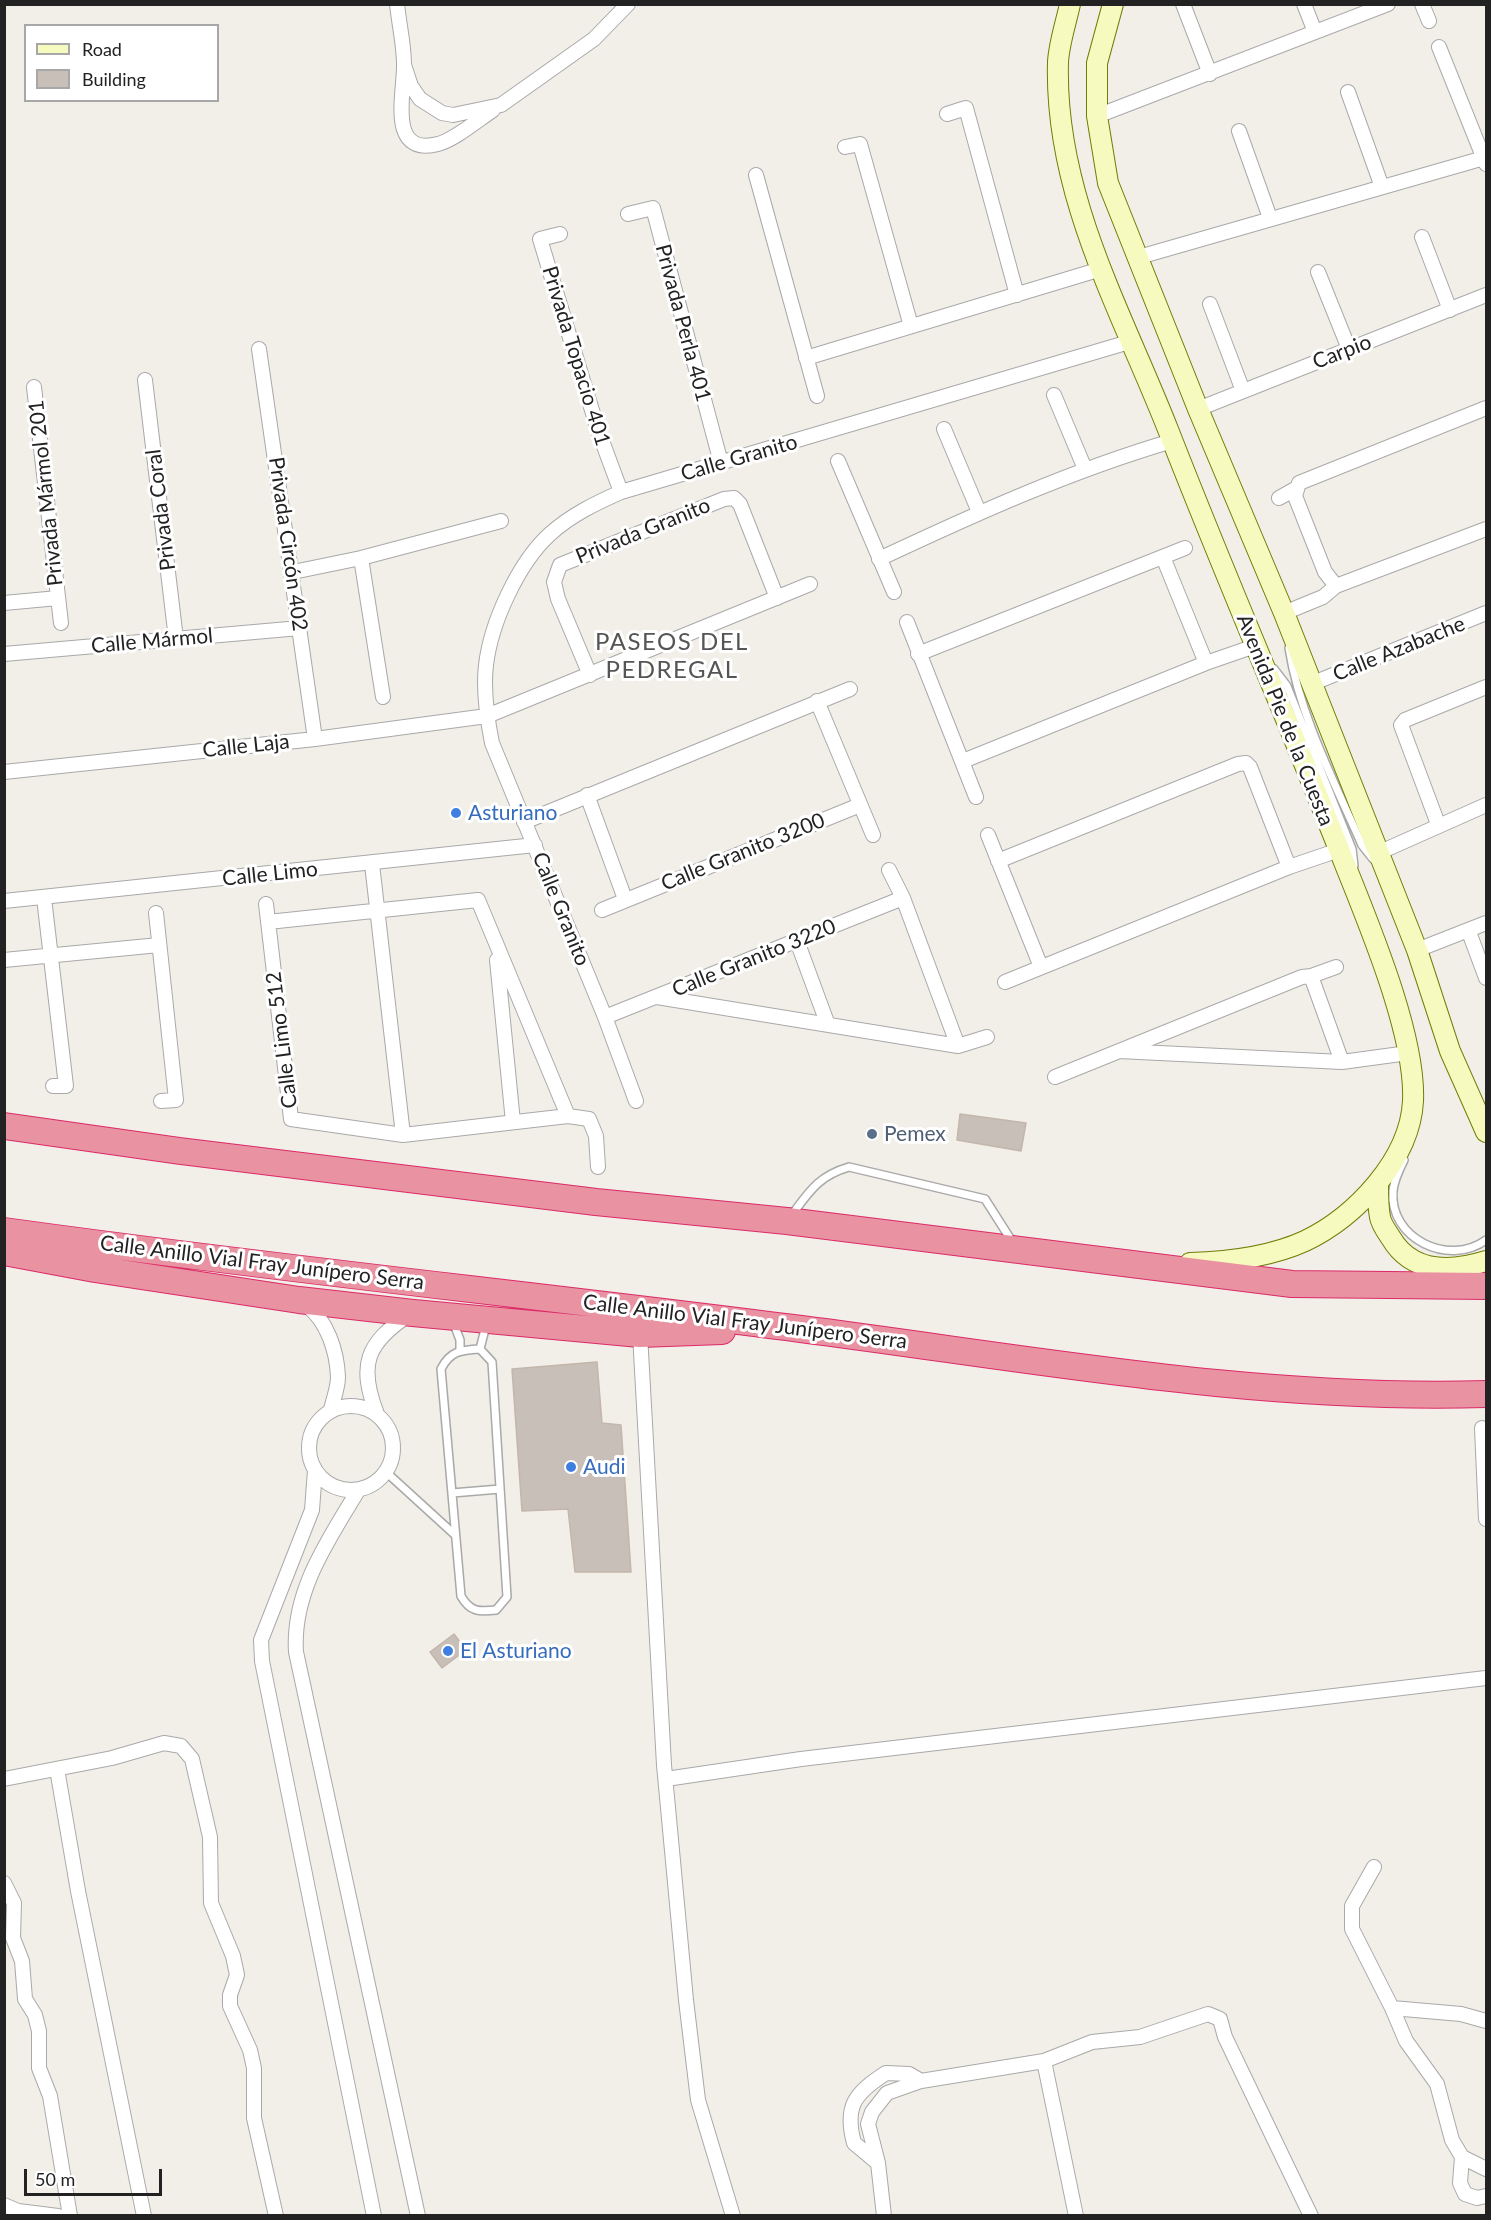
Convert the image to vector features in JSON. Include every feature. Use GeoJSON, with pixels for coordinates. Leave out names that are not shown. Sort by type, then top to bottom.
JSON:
{"type":"FeatureCollection","features":[{"type":"Feature","properties":{"kind":"highway"},"geometry":{"type":"LineString","coordinates":[[4,1126],[180,1152],[596,1202],[787,1221],[1292,1284],[1486,1286]]}},
{"type":"Feature","properties":{"kind":"highway","name":"Calle Anillo Vial Fray Junípero Serra"},"geometry":{"type":"LineString","coordinates":[[4,1231],[803,1329],[1187,1380],[1344,1394],[1486,1394]]}},
{"type":"Feature","properties":{"kind":"highway"},"geometry":{"type":"LineString","coordinates":[[4,1252],[95,1269],[299,1300],[413,1313],[448,1314],[488,1320],[640,1334],[803,1329]]}},
{"type":"Feature","properties":{"kind":"main road","name":"Avenida Pie de la Cuesta"},"geometry":{"type":"LineString","coordinates":[[1070,4],[1058,58],[1060,130],[1076,199],[1129,342],[1172,441],[1357,897],[1398,1010],[1408,1053],[1413,1103],[1400,1146],[1378,1185],[1356,1206],[1307,1240],[1273,1252],[1207,1263],[1136,1266]]}},
{"type":"Feature","properties":{"kind":"main road","name":"Avenida Pie de la Cuesta"},"geometry":{"type":"LineString","coordinates":[[1113,4],[1097,63],[1096,116],[1108,183],[1198,409],[1284,613],[1417,950],[1450,1051],[1486,1132]]}},
{"type":"Feature","properties":{"kind":"main road"},"geometry":{"type":"LineString","coordinates":[[1378,1185],[1380,1220],[1395,1245],[1417,1263],[1439,1269],[1467,1267],[1486,1261]]}},
{"type":"Feature","properties":{"kind":"street"},"geometry":{"type":"LineString","coordinates":[[397,4],[404,65],[400,110],[404,130],[411,140],[424,146],[440,144],[501,105],[594,39],[628,4]]}},
{"type":"Feature","properties":{"kind":"street"},"geometry":{"type":"LineString","coordinates":[[1183,4],[1210,74]]}},
{"type":"Feature","properties":{"kind":"street"},"geometry":{"type":"LineString","coordinates":[[1304,4],[1315,32]]}},
{"type":"Feature","properties":{"kind":"street"},"geometry":{"type":"LineString","coordinates":[[1096,116],[1388,4]]}},
{"type":"Feature","properties":{"kind":"street"},"geometry":{"type":"LineString","coordinates":[[1422,4],[1429,21]]}},
{"type":"Feature","properties":{"kind":"street"},"geometry":{"type":"LineString","coordinates":[[1139,257],[1270,218],[1485,160],[1439,47]]}},
{"type":"Feature","properties":{"kind":"street"},"geometry":{"type":"LineString","coordinates":[[404,65],[411,86],[420,99],[442,113],[453,115],[501,105]]}},
{"type":"Feature","properties":{"kind":"street"},"geometry":{"type":"LineString","coordinates":[[1348,92],[1382,187]]}},
{"type":"Feature","properties":{"kind":"street"},"geometry":{"type":"LineString","coordinates":[[947,114],[966,108],[1017,296]]}},
{"type":"Feature","properties":{"kind":"street"},"geometry":{"type":"LineString","coordinates":[[1239,131],[1270,218]]}},
{"type":"Feature","properties":{"kind":"street"},"geometry":{"type":"LineString","coordinates":[[845,147],[860,144],[911,326]]}},
{"type":"Feature","properties":{"kind":"street"},"geometry":{"type":"LineString","coordinates":[[756,175],[817,396]]}},
{"type":"Feature","properties":{"kind":"street","name":"Privada Perla 401"},"geometry":{"type":"LineString","coordinates":[[628,214],[653,208],[721,463]]}},
{"type":"Feature","properties":{"kind":"street","name":"Privada Topacio 401"},"geometry":{"type":"LineString","coordinates":[[560,234],[540,239],[598,430],[621,492]]}},
{"type":"Feature","properties":{"kind":"street"},"geometry":{"type":"LineString","coordinates":[[1422,237],[1450,310]]}},
{"type":"Feature","properties":{"kind":"street"},"geometry":{"type":"LineString","coordinates":[[806,358],[1101,269]]}},
{"type":"Feature","properties":{"kind":"street"},"geometry":{"type":"LineString","coordinates":[[1318,272],[1348,350]]}},
{"type":"Feature","properties":{"kind":"street","name":"Carpio"},"geometry":{"type":"LineString","coordinates":[[1198,409],[1486,296]]}},
{"type":"Feature","properties":{"kind":"street"},"geometry":{"type":"LineString","coordinates":[[1210,304],[1243,391]]}},
{"type":"Feature","properties":{"kind":"street","name":"Calle Granito"},"geometry":{"type":"LineString","coordinates":[[636,1101],[605,1017],[492,743],[487,716],[486,665],[496,620],[520,571],[549,535],[589,506],[621,492],[1129,342]]}},
{"type":"Feature","properties":{"kind":"street","name":"Privada Circón 402"},"geometry":{"type":"LineString","coordinates":[[259,348],[293,572],[315,739]]}},
{"type":"Feature","properties":{"kind":"street","name":"Privada Coral"},"geometry":{"type":"LineString","coordinates":[[145,380],[176,639]]}},
{"type":"Feature","properties":{"kind":"street","name":"Privada Mármol 201"},"geometry":{"type":"LineString","coordinates":[[34,387],[61,623]]}},
{"type":"Feature","properties":{"kind":"street"},"geometry":{"type":"LineString","coordinates":[[1054,395],[1086,469]]}},
{"type":"Feature","properties":{"kind":"street"},"geometry":{"type":"LineString","coordinates":[[1279,498],[1295,489],[1299,483],[1486,408]]}},
{"type":"Feature","properties":{"kind":"street"},"geometry":{"type":"LineString","coordinates":[[944,429],[979,512]]}},
{"type":"Feature","properties":{"kind":"street"},"geometry":{"type":"LineString","coordinates":[[879,559],[979,512],[1086,469],[1172,441]]}},
{"type":"Feature","properties":{"kind":"street"},"geometry":{"type":"LineString","coordinates":[[838,461],[894,592]]}},
{"type":"Feature","properties":{"kind":"street"},"geometry":{"type":"LineString","coordinates":[[1295,489],[1295,496],[1325,572],[1336,586]]}},
{"type":"Feature","properties":{"kind":"street","name":"Privada Granito"},"geometry":{"type":"LineString","coordinates":[[590,675],[558,599],[555,573],[560,565],[641,530],[724,499],[734,498],[740,504],[777,598]]}},
{"type":"Feature","properties":{"kind":"street"},"geometry":{"type":"LineString","coordinates":[[293,572],[361,558],[501,521]]}},
{"type":"Feature","properties":{"kind":"street"},"geometry":{"type":"LineString","coordinates":[[1284,613],[1323,597],[1336,586],[1486,529]]}},
{"type":"Feature","properties":{"kind":"street"},"geometry":{"type":"LineString","coordinates":[[918,654],[1185,548]]}},
{"type":"Feature","properties":{"kind":"street"},"geometry":{"type":"LineString","coordinates":[[1163,557],[1206,663]]}},
{"type":"Feature","properties":{"kind":"street"},"geometry":{"type":"LineString","coordinates":[[361,558],[383,697]]}},
{"type":"Feature","properties":{"kind":"street"},"geometry":{"type":"LineString","coordinates":[[487,716],[810,584]]}},
{"type":"Feature","properties":{"kind":"street","name":"Privada Mármol 201"},"geometry":{"type":"LineString","coordinates":[[4,603],[58,598]]}},
{"type":"Feature","properties":{"kind":"street","name":"Calle Azabache"},"geometry":{"type":"LineString","coordinates":[[1311,684],[1486,613]]}},
{"type":"Feature","properties":{"kind":"street"},"geometry":{"type":"LineString","coordinates":[[907,622],[976,797]]}},
{"type":"Feature","properties":{"kind":"street","name":"Calle Mármol"},"geometry":{"type":"LineString","coordinates":[[4,654],[300,628]]}},
{"type":"Feature","properties":{"kind":"street"},"geometry":{"type":"LineString","coordinates":[[963,761],[1206,663],[1255,646]]}},
{"type":"Feature","properties":{"kind":"street"},"geometry":{"type":"LineString","coordinates":[[1438,824],[1401,725],[1405,720],[1486,687]]}},
{"type":"Feature","properties":{"kind":"street"},"geometry":{"type":"LineString","coordinates":[[524,822],[850,689]]}},
{"type":"Feature","properties":{"kind":"street"},"geometry":{"type":"LineString","coordinates":[[817,701],[873,835]]}},
{"type":"Feature","properties":{"kind":"street","name":"Calle Laja"},"geometry":{"type":"LineString","coordinates":[[4,772],[315,739],[487,716]]}},
{"type":"Feature","properties":{"kind":"street"},"geometry":{"type":"LineString","coordinates":[[998,861],[1238,764],[1246,763],[1250,767],[1289,867]]}},
{"type":"Feature","properties":{"kind":"street"},"geometry":{"type":"LineString","coordinates":[[587,795],[625,899]]}},
{"type":"Feature","properties":{"kind":"street","name":"Calle Granito 3200"},"geometry":{"type":"LineString","coordinates":[[602,910],[860,805]]}},
{"type":"Feature","properties":{"kind":"street"},"geometry":{"type":"LineString","coordinates":[[1378,853],[1438,824],[1486,805]]}},
{"type":"Feature","properties":{"kind":"street"},"geometry":{"type":"LineString","coordinates":[[988,835],[1041,967]]}},
{"type":"Feature","properties":{"kind":"street","name":"Calle Limo"},"geometry":{"type":"LineString","coordinates":[[4,901],[535,846]]}},
{"type":"Feature","properties":{"kind":"street"},"geometry":{"type":"LineString","coordinates":[[1005,982],[1289,867],[1339,850]]}},
{"type":"Feature","properties":{"kind":"street"},"geometry":{"type":"LineString","coordinates":[[372,864],[403,1135]]}},
{"type":"Feature","properties":{"kind":"street"},"geometry":{"type":"LineString","coordinates":[[889,870],[903,898],[958,1046]]}},
{"type":"Feature","properties":{"kind":"street"},"geometry":{"type":"LineString","coordinates":[[44,898],[66,1086],[53,1086]]}},
{"type":"Feature","properties":{"kind":"street","name":"Calle Granito 3220"},"geometry":{"type":"LineString","coordinates":[[605,1017],[903,898]]}},
{"type":"Feature","properties":{"kind":"street"},"geometry":{"type":"LineString","coordinates":[[268,922],[478,900],[495,946],[568,1116],[589,1119],[596,1136],[598,1167]]}},
{"type":"Feature","properties":{"kind":"street","name":"Calle Limo 512"},"geometry":{"type":"LineString","coordinates":[[266,904],[291,1119],[403,1135],[568,1116]]}},
{"type":"Feature","properties":{"kind":"street"},"geometry":{"type":"LineString","coordinates":[[156,913],[176,1100],[161,1101]]}},
{"type":"Feature","properties":{"kind":"street"},"geometry":{"type":"LineString","coordinates":[[1417,950],[1469,932],[1486,923]]}},
{"type":"Feature","properties":{"kind":"street"},"geometry":{"type":"LineString","coordinates":[[1469,932],[1486,978]]}},
{"type":"Feature","properties":{"kind":"street"},"geometry":{"type":"LineString","coordinates":[[797,941],[828,1025]]}},
{"type":"Feature","properties":{"kind":"street"},"geometry":{"type":"LineString","coordinates":[[4,960],[159,945]]}},
{"type":"Feature","properties":{"kind":"street"},"geometry":{"type":"LineString","coordinates":[[495,946],[513,1122]]}},
{"type":"Feature","properties":{"kind":"street"},"geometry":{"type":"LineString","coordinates":[[1055,1077],[1114,1051],[1302,977],[1336,967]]}},
{"type":"Feature","properties":{"kind":"street"},"geometry":{"type":"LineString","coordinates":[[1311,976],[1342,1062]]}},
{"type":"Feature","properties":{"kind":"street"},"geometry":{"type":"LineString","coordinates":[[657,998],[958,1046],[987,1037]]}},
{"type":"Feature","properties":{"kind":"street"},"geometry":{"type":"LineString","coordinates":[[1114,1051],[1342,1062],[1408,1053]]}},
{"type":"Feature","properties":{"kind":"street"},"geometry":{"type":"LineString","coordinates":[[299,1300],[316,1312],[331,1340],[338,1377],[331,1410]]}},
{"type":"Feature","properties":{"kind":"street"},"geometry":{"type":"LineString","coordinates":[[315,1470],[327,1482],[343,1489],[359,1489],[374,1483],[386,1472],[392,1457],[393,1441],[387,1426],[377,1414],[365,1370],[374,1345],[393,1325],[413,1313]]}},
{"type":"Feature","properties":{"kind":"street"},"geometry":{"type":"LineString","coordinates":[[640,1334],[666,1779],[686,2000],[698,2100],[733,2216]]}},
{"type":"Feature","properties":{"kind":"street"},"geometry":{"type":"LineString","coordinates":[[374,2216],[262,1661],[261,1640],[312,1510],[315,1470],[309,1453],[310,1436],[319,1420],[331,1410],[355,1406],[377,1414]]}},
{"type":"Feature","properties":{"kind":"street"},"geometry":{"type":"LineString","coordinates":[[1482,1428],[1486,1519]]}},
{"type":"Feature","properties":{"kind":"street"},"geometry":{"type":"LineString","coordinates":[[359,1489],[329,1539],[306,1585],[296,1615],[296,1652],[418,2216]]}},
{"type":"Feature","properties":{"kind":"street"},"geometry":{"type":"LineString","coordinates":[[666,1779],[801,1759],[1486,1678]]}},
{"type":"Feature","properties":{"kind":"street"},"geometry":{"type":"LineString","coordinates":[[4,1779],[57,1769],[164,1743],[181,1746],[192,1758],[210,1837],[211,1903],[233,1956],[237,1975],[230,1995],[230,2006],[250,2050],[254,2068],[254,2118],[276,2216]]}},
{"type":"Feature","properties":{"kind":"street"},"geometry":{"type":"LineString","coordinates":[[57,1769],[78,1891],[144,2216]]}},
{"type":"Feature","properties":{"kind":"street"},"geometry":{"type":"LineString","coordinates":[[1374,1868],[1352,1906],[1352,1929],[1406,2041],[1437,2084],[1452,2140],[1462,2157],[1486,2169]]}},
{"type":"Feature","properties":{"kind":"street"},"geometry":{"type":"LineString","coordinates":[[4,1883],[14,1902],[13,1938],[22,1962],[25,1999],[35,2015],[39,2031],[39,2068],[50,2096],[70,2216]]}},
{"type":"Feature","properties":{"kind":"street"},"geometry":{"type":"LineString","coordinates":[[1392,2008],[1461,2014],[1486,2021]]}},
{"type":"Feature","properties":{"kind":"street"},"geometry":{"type":"LineString","coordinates":[[884,2216],[878,2163],[868,2124],[872,2112],[887,2092],[921,2081],[1044,2061],[1092,2042],[1140,2037],[1208,2014],[1220,2019],[1225,2037],[1311,2216]]}},
{"type":"Feature","properties":{"kind":"street"},"geometry":{"type":"LineString","coordinates":[[1044,2061],[1076,2216]]}},
{"type":"Feature","properties":{"kind":"street"},"geometry":{"type":"LineString","coordinates":[[878,2163],[854,2143],[850,2114],[853,2101],[886,2073],[909,2074],[921,2081]]}},
{"type":"Feature","properties":{"kind":"street"},"geometry":{"type":"LineString","coordinates":[[1462,2157],[1460,2183],[1465,2194],[1477,2198],[1486,2196]]}},
{"type":"Feature","properties":{"kind":"street"},"geometry":{"type":"LineString","coordinates":[[4,2205],[18,2211],[58,2216]]}},
{"type":"Feature","properties":{"kind":"lane"},"geometry":{"type":"LineString","coordinates":[[1284,613],[1295,684],[1310,725],[1362,845],[1388,878]]}},
{"type":"Feature","properties":{"kind":"lane"},"geometry":{"type":"LineString","coordinates":[[1255,646],[1287,686],[1352,849],[1357,897]]}},
{"type":"Feature","properties":{"kind":"lane"},"geometry":{"type":"LineString","coordinates":[[1413,1103],[1414,1138],[1393,1190],[1393,1205],[1400,1221],[1412,1237],[1442,1251],[1461,1251],[1479,1246],[1486,1240]]}},
{"type":"Feature","properties":{"kind":"lane"},"geometry":{"type":"LineString","coordinates":[[787,1221],[816,1183],[830,1172],[849,1167],[985,1199],[1018,1250]]}},
{"type":"Feature","properties":{"kind":"lane"},"geometry":{"type":"LineString","coordinates":[[448,1314],[458,1330],[460,1350]]}},
{"type":"Feature","properties":{"kind":"lane"},"geometry":{"type":"LineString","coordinates":[[480,1349],[488,1320]]}},
{"type":"Feature","properties":{"kind":"lane"},"geometry":{"type":"LineString","coordinates":[[480,1349],[492,1362],[507,1597],[496,1610],[479,1612],[467,1607],[461,1596],[441,1369],[446,1358],[460,1350],[480,1349]]}},
{"type":"Feature","properties":{"kind":"lane"},"geometry":{"type":"LineString","coordinates":[[386,1472],[454,1534]]}},
{"type":"Feature","properties":{"kind":"lane"},"geometry":{"type":"LineString","coordinates":[[452,1493],[500,1489]]}},
{"type":"Feature","properties":{"kind":"building"},"geometry":{"type":"Polygon","coordinates":[[[960,1114],[1026,1123],[1021,1151],[957,1140],[960,1114]]]}},
{"type":"Feature","properties":{"kind":"building","name":"Audi"},"geometry":{"type":"Polygon","coordinates":[[[597,1362],[602,1423],[621,1425],[631,1572],[575,1572],[568,1509],[522,1511],[512,1369],[597,1362]]]}},
{"type":"Feature","properties":{"kind":"building","name":"El Asturiano"},"geometry":{"type":"Polygon","coordinates":[[[454,1634],[466,1650],[442,1668],[430,1652],[454,1634]]]}},
{"type":"Feature","properties":{"kind":"place","name":"Asturiano"},"geometry":{"type":"Point","coordinates":[456,813]}},
{"type":"Feature","properties":{"kind":"place","name":"Pemex"},"geometry":{"type":"Point","coordinates":[872,1134]}},
{"type":"Feature","properties":{"kind":"place","name":"Audi"},"geometry":{"type":"Point","coordinates":[571,1467]}},
{"type":"Feature","properties":{"kind":"place","name":"El Asturiano"},"geometry":{"type":"Point","coordinates":[448,1651]}},
{"type":"Feature","properties":{"kind":"district","name":"PASEOS DEL PEDREGAL"},"geometry":{"type":"Point","coordinates":[672,656]}}]}
